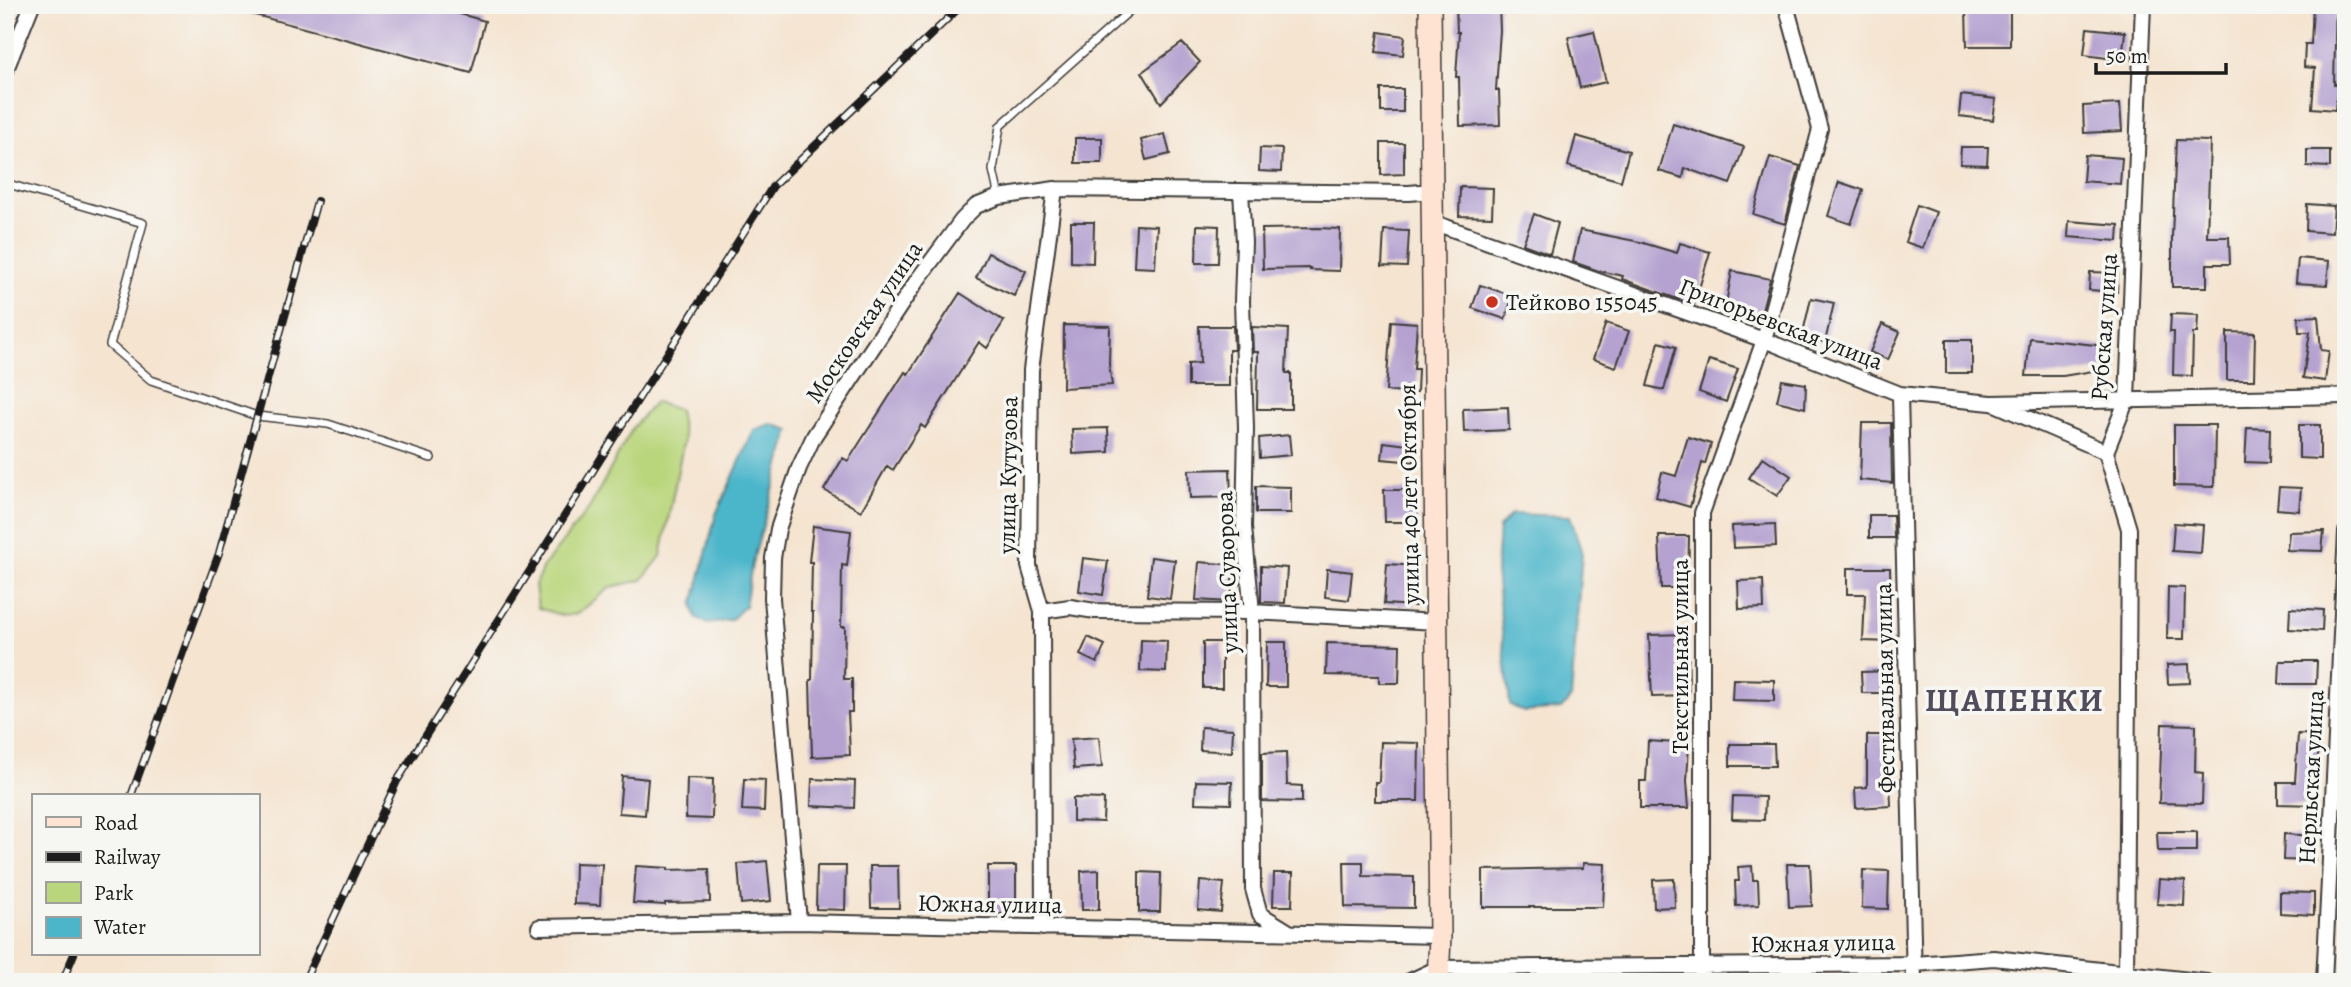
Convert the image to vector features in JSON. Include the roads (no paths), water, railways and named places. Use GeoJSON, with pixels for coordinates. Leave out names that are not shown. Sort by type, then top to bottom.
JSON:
{"type":"FeatureCollection","features":[{"type":"Feature","properties":{"kind":"street"},"geometry":{"type":"LineString","coordinates":[[5,72],[32,5]]}},
{"type":"Feature","properties":{"kind":"street","name":"улица 40 лет Октября"},"geometry":{"type":"LineString","coordinates":[[1430,5],[1440,936],[1438,975]]}},
{"type":"Feature","properties":{"kind":"street","name":"Текстильная улица"},"geometry":{"type":"LineString","coordinates":[[1702,982],[1702,513],[1763,340],[1820,130],[1786,5]]}},
{"type":"Feature","properties":{"kind":"street","name":"Рубская улица"},"geometry":{"type":"LineString","coordinates":[[2106,452],[2127,399],[2143,5]]}},
{"type":"Feature","properties":{"kind":"street","name":"Московская улица"},"geometry":{"type":"LineString","coordinates":[[799,922],[772,598],[773,558],[778,528],[799,468],[814,436],[909,293],[962,220],[976,206],[999,197],[1055,189],[1409,193],[1432,191]]}},
{"type":"Feature","properties":{"kind":"street","name":"улица Кутузова"},"geometry":{"type":"LineString","coordinates":[[1043,928],[1042,611],[1030,566],[1031,370],[1055,189]]}},
{"type":"Feature","properties":{"kind":"street","name":"улица Суворова"},"geometry":{"type":"LineString","coordinates":[[1241,191],[1246,428],[1244,527],[1252,612],[1253,889],[1260,914],[1291,933]]}},
{"type":"Feature","properties":{"kind":"street","name":"Григорьевская улица"},"geometry":{"type":"LineString","coordinates":[[1432,222],[1763,340],[1900,394],[1991,403],[2346,396]]}},
{"type":"Feature","properties":{"kind":"street","name":"Фестивальная улица"},"geometry":{"type":"LineString","coordinates":[[1900,394],[1914,982]]}},
{"type":"Feature","properties":{"kind":"street"},"geometry":{"type":"LineString","coordinates":[[1991,403],[2106,452],[2129,529],[2126,978]]}},
{"type":"Feature","properties":{"kind":"street","name":"Нерльская улица"},"geometry":{"type":"LineString","coordinates":[[2325,982],[2346,532]]}},
{"type":"Feature","properties":{"kind":"street"},"geometry":{"type":"LineString","coordinates":[[1042,611],[1070,607],[1095,611],[1252,612],[1437,622]]}},
{"type":"Feature","properties":{"kind":"street","name":"Южная улица"},"geometry":{"type":"LineString","coordinates":[[539,927],[799,922],[1440,936]]}},
{"type":"Feature","properties":{"kind":"street","name":"Южная улица"},"geometry":{"type":"LineString","coordinates":[[1438,975],[1915,964],[1994,958],[2126,978],[2207,982]]}},
{"type":"Feature","properties":{"kind":"street"},"geometry":{"type":"LineString","coordinates":[[1408,982],[1438,975]]}},
{"type":"Feature","properties":{"kind":"lane"},"geometry":{"type":"LineString","coordinates":[[999,197],[993,170],[1000,126],[1136,5]]}},
{"type":"Feature","properties":{"kind":"lane"},"geometry":{"type":"LineString","coordinates":[[5,183],[143,223],[110,345],[151,380],[257,416],[328,424],[431,458]]}},
{"type":"Feature","properties":{"kind":"water"},"geometry":{"type":"Polygon","coordinates":[[[771,424],[790,430],[752,564],[745,606],[731,620],[708,624],[696,617],[693,605],[716,514],[754,430],[771,424]]]}},
{"type":"Feature","properties":{"kind":"water"},"geometry":{"type":"Polygon","coordinates":[[[1511,514],[1570,516],[1582,553],[1571,698],[1561,709],[1524,712],[1510,705],[1496,572],[1499,528],[1511,514]]]}},
{"type":"Feature","properties":{"kind":"railway"},"geometry":{"type":"LineString","coordinates":[[304,982],[397,781],[773,186],[962,5]]}},
{"type":"Feature","properties":{"kind":"railway"},"geometry":{"type":"LineString","coordinates":[[132,794],[219,553],[317,201]]}},
{"type":"Feature","properties":{"kind":"railway"},"geometry":{"type":"LineString","coordinates":[[62,982],[73,956]]}},
{"type":"Feature","properties":{"kind":"place","name":"Тейково 155045"},"geometry":{"type":"Point","coordinates":[1492,302]}},
{"type":"Feature","properties":{"kind":"district","name":"ЩАПЕНКИ"},"geometry":{"type":"Point","coordinates":[2015,700]}}]}
